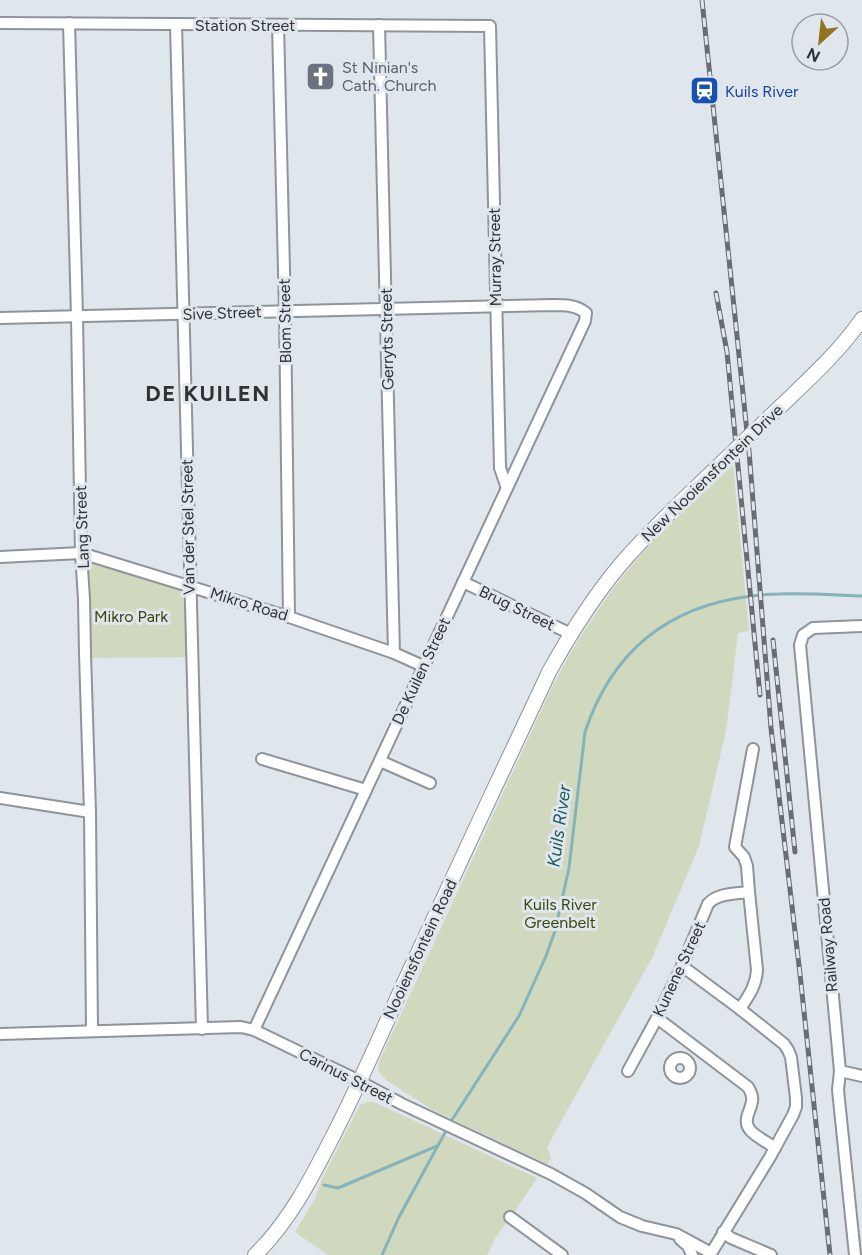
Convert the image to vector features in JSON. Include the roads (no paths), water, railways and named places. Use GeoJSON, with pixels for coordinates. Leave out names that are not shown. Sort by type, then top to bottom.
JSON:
{"type":"FeatureCollection","features":[{"type":"Feature","properties":{"kind":"street","name":"Station Street"},"geometry":{"type":"LineString","coordinates":[[0,23],[490,26]]}},
{"type":"Feature","properties":{"kind":"street","name":"Lang Street"},"geometry":{"type":"LineString","coordinates":[[69,23],[81,553],[90,812],[92,1031]]}},
{"type":"Feature","properties":{"kind":"street","name":"Van der Stel Street"},"geometry":{"type":"LineString","coordinates":[[176,25],[202,1029]]}},
{"type":"Feature","properties":{"kind":"street","name":"Blom Street"},"geometry":{"type":"LineString","coordinates":[[278,25],[289,617]]}},
{"type":"Feature","properties":{"kind":"street","name":"Gerryts Street"},"geometry":{"type":"LineString","coordinates":[[379,25],[394,653]]}},
{"type":"Feature","properties":{"kind":"street","name":"Murray Street"},"geometry":{"type":"LineString","coordinates":[[490,26],[500,468],[507,488]]}},
{"type":"Feature","properties":{"kind":"street","name":"Sive Street"},"geometry":{"type":"LineString","coordinates":[[0,318],[569,305],[586,312]]}},
{"type":"Feature","properties":{"kind":"street","name":"De Kuilen Street"},"geometry":{"type":"LineString","coordinates":[[254,1030],[585,321],[586,312]]}},
{"type":"Feature","properties":{"kind":"street","name":"New Nooiensfontein Drive"},"geometry":{"type":"LineString","coordinates":[[571,634],[591,603],[642,540],[829,360],[862,319]]}},
{"type":"Feature","properties":{"kind":"street","name":"Mikro Road"},"geometry":{"type":"LineString","coordinates":[[0,557],[81,553],[289,617],[394,653],[423,666]]}},
{"type":"Feature","properties":{"kind":"street","name":"Brug Street"},"geometry":{"type":"LineString","coordinates":[[463,582],[571,634]]}},
{"type":"Feature","properties":{"kind":"street","name":"Railway Road"},"geometry":{"type":"LineString","coordinates":[[855,1255],[838,1090],[840,1071],[800,645],[803,635],[817,627],[862,626]]}},
{"type":"Feature","properties":{"kind":"street","name":"Nooiensfontein Road"},"geometry":{"type":"LineString","coordinates":[[255,1255],[277,1231],[301,1196],[324,1153],[549,672],[571,634]]}},
{"type":"Feature","properties":{"kind":"street"},"geometry":{"type":"LineString","coordinates":[[740,1009],[753,989],[758,970],[746,861],[735,847],[753,749]]}},
{"type":"Feature","properties":{"kind":"street"},"geometry":{"type":"LineString","coordinates":[[262,759],[366,790]]}},
{"type":"Feature","properties":{"kind":"street"},"geometry":{"type":"LineString","coordinates":[[380,761],[430,783]]}},
{"type":"Feature","properties":{"kind":"street"},"geometry":{"type":"LineString","coordinates":[[0,798],[90,812]]}},
{"type":"Feature","properties":{"kind":"street","name":"Kunene Street"},"geometry":{"type":"LineString","coordinates":[[628,1071],[682,966],[708,904],[718,896],[749,892]]}},
{"type":"Feature","properties":{"kind":"street"},"geometry":{"type":"LineString","coordinates":[[682,966],[784,1044],[792,1057],[796,1098],[793,1115],[711,1254]]}},
{"type":"Feature","properties":{"kind":"street"},"geometry":{"type":"LineString","coordinates":[[657,1018],[748,1087],[752,1094],[752,1102],[747,1124],[751,1131],[775,1148]]}},
{"type":"Feature","properties":{"kind":"street","name":"Carinus Street"},"geometry":{"type":"LineString","coordinates":[[0,1034],[241,1027],[254,1030],[560,1179],[620,1216],[678,1238],[688,1246],[692,1255]]}},
{"type":"Feature","properties":{"kind":"street"},"geometry":{"type":"LineString","coordinates":[[686,1060],[697,1048]]}},
{"type":"Feature","properties":{"kind":"street"},"geometry":{"type":"LineString","coordinates":[[840,1071],[862,1076]]}},
{"type":"Feature","properties":{"kind":"street"},"geometry":{"type":"LineString","coordinates":[[510,1217],[562,1255]]}},
{"type":"Feature","properties":{"kind":"street"},"geometry":{"type":"LineString","coordinates":[[723,1232],[731,1238],[771,1255]]}},
{"type":"Feature","properties":{"kind":"street","name":"Carinus Street"},"geometry":{"type":"LineString","coordinates":[[666,1233],[676,1234],[711,1254]]}},
{"type":"Feature","properties":{"kind":"waterway","name":"Kuils River"},"geometry":{"type":"LineString","coordinates":[[450,1123],[519,1016],[546,956],[555,931],[569,868],[585,732],[596,703],[628,656],[647,637],[669,622],[694,610],[722,601],[772,594],[862,596]]}},
{"type":"Feature","properties":{"kind":"waterway","name":"Kuils River"},"geometry":{"type":"LineString","coordinates":[[382,1255],[399,1217],[447,1129]]}},
{"type":"Feature","properties":{"kind":"waterway"},"geometry":{"type":"LineString","coordinates":[[324,1185],[338,1188],[437,1146]]}},
{"type":"Feature","properties":{"kind":"railway"},"geometry":{"type":"LineString","coordinates":[[702,0],[749,451],[771,728],[830,1255]]}},
{"type":"Feature","properties":{"kind":"railway"},"geometry":{"type":"LineString","coordinates":[[716,293],[727,352],[760,695]]}},
{"type":"Feature","properties":{"kind":"railway"},"geometry":{"type":"LineString","coordinates":[[773,640],[795,852]]}},
{"type":"Feature","properties":{"kind":"place","name":"St Ninian's Cath. Church"},"geometry":{"type":"Point","coordinates":[321,76]}},
{"type":"Feature","properties":{"kind":"place","name":"Kuils River"},"geometry":{"type":"Point","coordinates":[704,91]}},
{"type":"Feature","properties":{"kind":"district","name":"DE KUILEN"},"geometry":{"type":"Point","coordinates":[208,393]}},
{"type":"Feature","properties":{"kind":"park label","name":"Mikro Park"},"geometry":{"type":"Point","coordinates":[131,616]}},
{"type":"Feature","properties":{"kind":"park label","name":"Kuils River Greenbelt"},"geometry":{"type":"Point","coordinates":[560,913]}}]}
